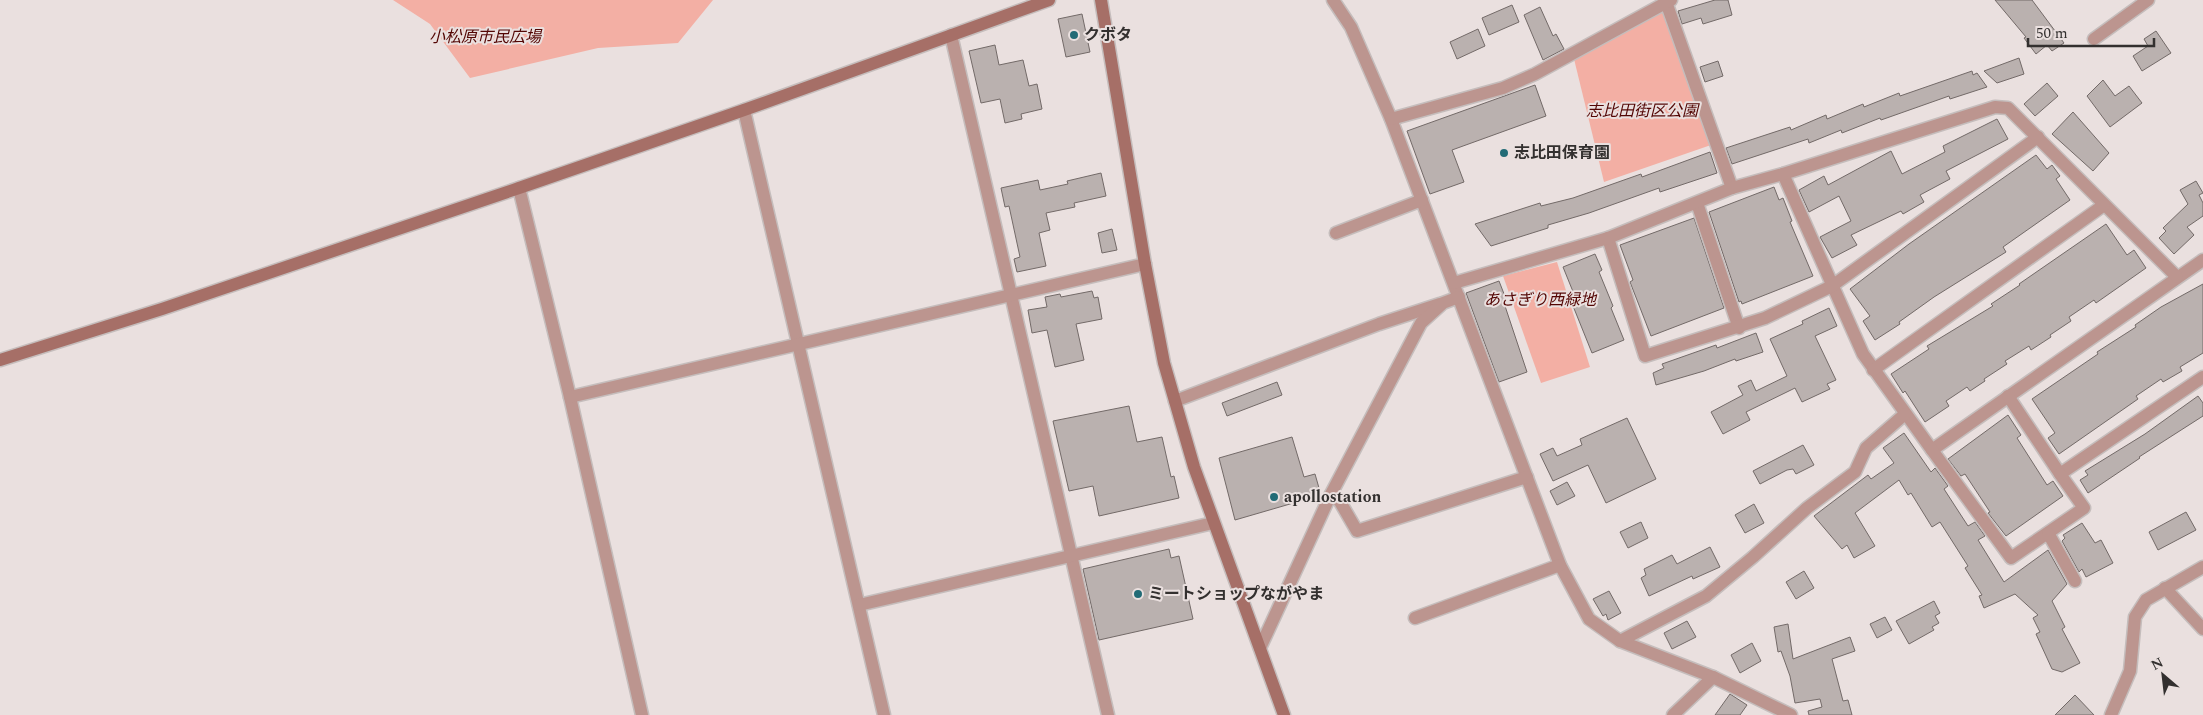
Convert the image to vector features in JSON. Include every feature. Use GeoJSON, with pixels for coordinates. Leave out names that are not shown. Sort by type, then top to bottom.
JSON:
{"type":"FeatureCollection","features":[{"type":"Feature","properties":{"kind":"street"},"geometry":{"type":"LineString","coordinates":[[0,360],[162,310],[519,188],[744,110],[1049,0]]}},
{"type":"Feature","properties":{"kind":"street"},"geometry":{"type":"LineString","coordinates":[[1101,0],[1145,264],[1164,363],[1174,401],[1213,523],[1284,715]]}},
{"type":"Feature","properties":{"kind":"street"},"geometry":{"type":"LineString","coordinates":[[1332,0],[1351,26],[1391,119],[1560,566],[1589,619],[1620,642],[1713,677],[1791,715]]}},
{"type":"Feature","properties":{"kind":"street"},"geometry":{"type":"LineString","coordinates":[[2094,39],[2148,0]]}},
{"type":"Feature","properties":{"kind":"street"},"geometry":{"type":"LineString","coordinates":[[1391,119],[1503,88],[1535,74],[1669,1],[1732,188]]}},
{"type":"Feature","properties":{"kind":"street"},"geometry":{"type":"LineString","coordinates":[[951,35],[1108,715]]}},
{"type":"Feature","properties":{"kind":"street"},"geometry":{"type":"LineString","coordinates":[[1454,283],[1608,238],[1732,188],[1783,174],[1995,107],[2008,108],[2177,277]]}},
{"type":"Feature","properties":{"kind":"street"},"geometry":{"type":"LineString","coordinates":[[744,110],[800,345],[884,715]]}},
{"type":"Feature","properties":{"kind":"street"},"geometry":{"type":"LineString","coordinates":[[1608,238],[1645,356],[1739,328],[1765,318],[1832,286],[2038,137]]}},
{"type":"Feature","properties":{"kind":"street"},"geometry":{"type":"LineString","coordinates":[[1783,174],[1863,354],[2011,558],[2084,508],[2008,396]]}},
{"type":"Feature","properties":{"kind":"street"},"geometry":{"type":"LineString","coordinates":[[519,188],[570,397],[642,715]]}},
{"type":"Feature","properties":{"kind":"street"},"geometry":{"type":"LineString","coordinates":[[1336,233],[1422,200]]}},
{"type":"Feature","properties":{"kind":"street"},"geometry":{"type":"LineString","coordinates":[[1697,203],[1739,328]]}},
{"type":"Feature","properties":{"kind":"street"},"geometry":{"type":"LineString","coordinates":[[1873,370],[2104,205]]}},
{"type":"Feature","properties":{"kind":"street"},"geometry":{"type":"LineString","coordinates":[[1932,450],[2203,260]]}},
{"type":"Feature","properties":{"kind":"street"},"geometry":{"type":"LineString","coordinates":[[570,397],[1145,264]]}},
{"type":"Feature","properties":{"kind":"street"},"geometry":{"type":"LineString","coordinates":[[1174,401],[1379,324],[1459,297]]}},
{"type":"Feature","properties":{"kind":"street"},"geometry":{"type":"LineString","coordinates":[[1260,648],[1330,496],[1421,323],[1443,303]]}},
{"type":"Feature","properties":{"kind":"street"},"geometry":{"type":"LineString","coordinates":[[2060,474],[2203,377]]}},
{"type":"Feature","properties":{"kind":"street"},"geometry":{"type":"LineString","coordinates":[[1620,642],[1706,596],[1754,557],[1807,508],[1855,472],[1866,448],[1905,414]]}},
{"type":"Feature","properties":{"kind":"street"},"geometry":{"type":"LineString","coordinates":[[1330,496],[1340,500],[1357,531],[1527,478]]}},
{"type":"Feature","properties":{"kind":"street"},"geometry":{"type":"LineString","coordinates":[[859,605],[1213,523]]}},
{"type":"Feature","properties":{"kind":"street"},"geometry":{"type":"LineString","coordinates":[[2048,533],[2075,581]]}},
{"type":"Feature","properties":{"kind":"street"},"geometry":{"type":"LineString","coordinates":[[1414,618],[1560,566]]}},
{"type":"Feature","properties":{"kind":"street"},"geometry":{"type":"LineString","coordinates":[[2110,715],[2130,671],[2135,617],[2146,600],[2203,567]]}},
{"type":"Feature","properties":{"kind":"street"},"geometry":{"type":"LineString","coordinates":[[2165,588],[2203,629]]}},
{"type":"Feature","properties":{"kind":"street"},"geometry":{"type":"LineString","coordinates":[[1673,715],[1713,677]]}},
{"type":"Feature","properties":{"kind":"green space","name":"小松原市民広場"},"geometry":{"type":"Polygon","coordinates":[[[393,0],[713,0],[678,43],[598,48],[470,78],[430,24],[393,0]]]}},
{"type":"Feature","properties":{"kind":"green space","name":"志比田街区公園"},"geometry":{"type":"Polygon","coordinates":[[[1659,11],[1666,15],[1711,145],[1604,182],[1574,59],[1659,11]]]}},
{"type":"Feature","properties":{"kind":"green space","name":"あさぎり西緑地"},"geometry":{"type":"Polygon","coordinates":[[[1557,262],[1590,367],[1541,383],[1503,276],[1557,262]]]}},
{"type":"Feature","properties":{"kind":"building"},"geometry":{"type":"Polygon","coordinates":[[[1715,0],[1728,0],[1732,15],[1703,24],[1701,18],[1682,24],[1678,11],[1715,0]]]}},
{"type":"Feature","properties":{"kind":"building"},"geometry":{"type":"Polygon","coordinates":[[[1995,0],[2032,0],[2064,43],[2052,51],[2047,45],[2036,54],[2024,38],[2026,37],[1995,0]]]}},
{"type":"Feature","properties":{"kind":"building"},"geometry":{"type":"Polygon","coordinates":[[[1512,5],[1519,22],[1489,35],[1482,18],[1512,5]]]}},
{"type":"Feature","properties":{"kind":"building"},"geometry":{"type":"Polygon","coordinates":[[[1540,7],[1553,36],[1556,34],[1564,49],[1543,60],[1524,15],[1540,7]]]}},
{"type":"Feature","properties":{"kind":"building","name":"クボタ"},"geometry":{"type":"Polygon","coordinates":[[[1082,14],[1090,52],[1066,57],[1058,19],[1082,14]]]}},
{"type":"Feature","properties":{"kind":"building"},"geometry":{"type":"Polygon","coordinates":[[[1478,29],[1485,46],[1457,59],[1450,42],[1478,29]]]}},
{"type":"Feature","properties":{"kind":"building"},"geometry":{"type":"Polygon","coordinates":[[[2156,31],[2171,53],[2142,71],[2133,56],[2148,46],[2144,39],[2156,31]]]}},
{"type":"Feature","properties":{"kind":"building"},"geometry":{"type":"Polygon","coordinates":[[[995,45],[999,65],[1023,60],[1029,86],[1037,84],[1042,109],[1021,114],[1022,119],[1005,123],[1000,99],[981,103],[969,51],[995,45]]]}},
{"type":"Feature","properties":{"kind":"building"},"geometry":{"type":"Polygon","coordinates":[[[2019,58],[2024,74],[1997,83],[1984,71],[2019,58]]]}},
{"type":"Feature","properties":{"kind":"building"},"geometry":{"type":"Polygon","coordinates":[[[1718,61],[1723,76],[1705,82],[1700,67],[1718,61]]]}},
{"type":"Feature","properties":{"kind":"building"},"geometry":{"type":"Polygon","coordinates":[[[1972,71],[1973,75],[1977,73],[1987,87],[1950,99],[1949,96],[1881,120],[1880,118],[1842,133],[1841,130],[1809,143],[1808,139],[1732,164],[1726,148],[1790,127],[1791,130],[1826,115],[1827,119],[1863,104],[1864,107],[1899,93],[1900,96],[1972,71]]]}},
{"type":"Feature","properties":{"kind":"building"},"geometry":{"type":"Polygon","coordinates":[[[2103,80],[2115,96],[2129,86],[2142,103],[2110,127],[2087,96],[2103,80]]]}},
{"type":"Feature","properties":{"kind":"building"},"geometry":{"type":"Polygon","coordinates":[[[2047,83],[2058,96],[2035,116],[2024,104],[2047,83]]]}},
{"type":"Feature","properties":{"kind":"building"},"geometry":{"type":"Polygon","coordinates":[[[1535,85],[1546,116],[1452,150],[1464,182],[1430,194],[1407,131],[1535,85]]]}},
{"type":"Feature","properties":{"kind":"building"},"geometry":{"type":"Polygon","coordinates":[[[2073,112],[2109,153],[2093,171],[2052,134],[2073,112]]]}},
{"type":"Feature","properties":{"kind":"building"},"geometry":{"type":"Polygon","coordinates":[[[1997,119],[2008,139],[1946,171],[1950,179],[1920,195],[1924,202],[1903,214],[1901,211],[1851,235],[1857,245],[1832,258],[1820,237],[1851,221],[1839,196],[1809,212],[1799,190],[1824,176],[1828,185],[1891,151],[1902,174],[1945,152],[1943,146],[1997,119]]]}},
{"type":"Feature","properties":{"kind":"building"},"geometry":{"type":"Polygon","coordinates":[[[1710,152],[1717,173],[1660,192],[1659,188],[1589,213],[1548,225],[1548,228],[1491,246],[1475,224],[1540,203],[1541,206],[1573,198],[1641,174],[1642,177],[1710,152]]]}},
{"type":"Feature","properties":{"kind":"building"},"geometry":{"type":"Polygon","coordinates":[[[2036,155],[2047,169],[2052,165],[2060,176],[2056,179],[2070,200],[2003,247],[2006,252],[1934,297],[1899,322],[1900,324],[1875,340],[1863,321],[1870,316],[1850,289],[1909,244],[2036,155]]]}},
{"type":"Feature","properties":{"kind":"building"},"geometry":{"type":"Polygon","coordinates":[[[1101,173],[1106,196],[1074,203],[1075,207],[1046,213],[1050,230],[1039,233],[1046,266],[1017,272],[1014,259],[1020,257],[1009,206],[1005,207],[1001,188],[1038,180],[1040,190],[1068,184],[1067,181],[1101,173]]]}},
{"type":"Feature","properties":{"kind":"building"},"geometry":{"type":"Polygon","coordinates":[[[2196,181],[2203,193],[2199,195],[2203,203],[2203,216],[2187,227],[2194,235],[2174,254],[2159,238],[2166,231],[2163,228],[2188,204],[2180,190],[2196,181]]]}},
{"type":"Feature","properties":{"kind":"building"},"geometry":{"type":"Polygon","coordinates":[[[1774,187],[1779,200],[1783,198],[1792,221],[1790,222],[1813,276],[1742,304],[1741,301],[1739,302],[1709,212],[1774,187]]]}},
{"type":"Feature","properties":{"kind":"building"},"geometry":{"type":"Polygon","coordinates":[[[1694,218],[1724,308],[1651,336],[1630,282],[1633,280],[1620,245],[1694,218]]]}},
{"type":"Feature","properties":{"kind":"building"},"geometry":{"type":"Polygon","coordinates":[[[2106,224],[2127,255],[2134,250],[2146,268],[2096,303],[2094,300],[2069,317],[2071,321],[2050,335],[2051,337],[2031,350],[2029,346],[2005,361],[2007,364],[1970,391],[1967,387],[1946,401],[1949,406],[1925,422],[1905,391],[1903,393],[1891,374],[1929,349],[1927,346],[1993,306],[1991,304],[2106,224]]]}},
{"type":"Feature","properties":{"kind":"building"},"geometry":{"type":"Polygon","coordinates":[[[1112,229],[1117,250],[1102,253],[1098,233],[1112,229]]]}},
{"type":"Feature","properties":{"kind":"building"},"geometry":{"type":"Polygon","coordinates":[[[1595,254],[1602,270],[1599,272],[1613,306],[1611,308],[1624,340],[1592,353],[1571,301],[1576,299],[1563,267],[1595,254]]]}},
{"type":"Feature","properties":{"kind":"building"},"geometry":{"type":"Polygon","coordinates":[[[1499,281],[1506,299],[1503,300],[1527,372],[1499,382],[1466,293],[1499,281]]]}},
{"type":"Feature","properties":{"kind":"building"},"geometry":{"type":"Polygon","coordinates":[[[2203,284],[2203,353],[2180,367],[2182,371],[2163,382],[2161,379],[2136,396],[2138,399],[2059,454],[2048,438],[2055,433],[2032,399],[2098,354],[2097,352],[2136,327],[2135,325],[2161,307],[2203,284]]]}},
{"type":"Feature","properties":{"kind":"building"},"geometry":{"type":"Polygon","coordinates":[[[1092,291],[1094,298],[1098,297],[1102,319],[1076,324],[1084,360],[1055,367],[1047,330],[1032,333],[1028,310],[1047,307],[1045,297],[1060,294],[1061,297],[1092,291]]]}},
{"type":"Feature","properties":{"kind":"building"},"geometry":{"type":"Polygon","coordinates":[[[1829,308],[1837,326],[1815,336],[1836,380],[1827,384],[1830,389],[1802,402],[1795,388],[1746,412],[1750,420],[1723,434],[1711,412],[1743,395],[1738,386],[1751,380],[1756,391],[1787,376],[1770,339],[1803,324],[1802,321],[1829,308]]]}},
{"type":"Feature","properties":{"kind":"building"},"geometry":{"type":"Polygon","coordinates":[[[1756,333],[1763,352],[1736,361],[1735,359],[1704,371],[1656,385],[1653,373],[1664,368],[1662,364],[1716,345],[1717,348],[1756,333]]]}},
{"type":"Feature","properties":{"kind":"building"},"geometry":{"type":"Polygon","coordinates":[[[1277,382],[1282,395],[1227,416],[1222,403],[1277,382]]]}},
{"type":"Feature","properties":{"kind":"building"},"geometry":{"type":"Polygon","coordinates":[[[2198,396],[2203,403],[2203,416],[2139,457],[2088,493],[2080,480],[2088,475],[2085,471],[2145,434],[2198,396]]]}},
{"type":"Feature","properties":{"kind":"building"},"geometry":{"type":"Polygon","coordinates":[[[1129,406],[1137,442],[1162,437],[1171,477],[1174,476],[1179,498],[1099,516],[1093,486],[1069,491],[1053,421],[1129,406]]]}},
{"type":"Feature","properties":{"kind":"building"},"geometry":{"type":"Polygon","coordinates":[[[2008,415],[2021,435],[2017,438],[2047,485],[2053,481],[2063,496],[2006,536],[1988,513],[1990,512],[1965,474],[1961,476],[1948,459],[2008,415]]]}},
{"type":"Feature","properties":{"kind":"building"},"geometry":{"type":"Polygon","coordinates":[[[1627,418],[1656,479],[1606,503],[1588,465],[1553,481],[1540,454],[1553,448],[1557,456],[1582,445],[1580,439],[1627,418]]]}},
{"type":"Feature","properties":{"kind":"building"},"geometry":{"type":"Polygon","coordinates":[[[1904,433],[1931,472],[1935,468],[1948,486],[1944,489],[1968,526],[1975,522],[1985,536],[1978,540],[2004,582],[2048,550],[2067,584],[2052,601],[2065,627],[2062,629],[2080,663],[2062,672],[2052,669],[2036,634],[2040,632],[2033,618],[2038,615],[2015,594],[1984,608],[1979,596],[1982,595],[1965,568],[1968,566],[1940,522],[1932,527],[1911,493],[1908,495],[1899,480],[1855,513],[1875,546],[1854,558],[1847,545],[1842,549],[1814,516],[1868,475],[1871,479],[1894,463],[1883,448],[1904,433]]]}},
{"type":"Feature","properties":{"kind":"building"},"geometry":{"type":"Polygon","coordinates":[[[1292,437],[1304,477],[1315,474],[1321,495],[1235,520],[1219,458],[1292,437]]]}},
{"type":"Feature","properties":{"kind":"building"},"geometry":{"type":"Polygon","coordinates":[[[1803,445],[1814,465],[1796,474],[1793,469],[1787,470],[1760,484],[1753,471],[1803,445]]]}},
{"type":"Feature","properties":{"kind":"building"},"geometry":{"type":"Polygon","coordinates":[[[1567,482],[1575,496],[1557,505],[1550,491],[1567,482]]]}},
{"type":"Feature","properties":{"kind":"building"},"geometry":{"type":"Polygon","coordinates":[[[1754,504],[1764,523],[1745,533],[1735,515],[1754,504]]]}},
{"type":"Feature","properties":{"kind":"building"},"geometry":{"type":"Polygon","coordinates":[[[2186,512],[2196,530],[2158,550],[2149,532],[2186,512]]]}},
{"type":"Feature","properties":{"kind":"building"},"geometry":{"type":"Polygon","coordinates":[[[1641,522],[1648,538],[1628,548],[1620,532],[1641,522]]]}},
{"type":"Feature","properties":{"kind":"building"},"geometry":{"type":"Polygon","coordinates":[[[2082,523],[2095,543],[2101,540],[2113,563],[2086,577],[2082,569],[2079,572],[2062,541],[2065,538],[2063,535],[2082,523]]]}},
{"type":"Feature","properties":{"kind":"building"},"geometry":{"type":"Polygon","coordinates":[[[1710,547],[1720,567],[1693,579],[1692,576],[1649,596],[1641,578],[1646,575],[1644,569],[1672,555],[1677,564],[1710,547]]]}},
{"type":"Feature","properties":{"kind":"building","name":"ミートショップながやま"},"geometry":{"type":"Polygon","coordinates":[[[1169,549],[1171,558],[1179,556],[1193,619],[1099,640],[1083,569],[1169,549]]]}},
{"type":"Feature","properties":{"kind":"building"},"geometry":{"type":"Polygon","coordinates":[[[1804,571],[1814,588],[1796,599],[1786,582],[1804,571]]]}},
{"type":"Feature","properties":{"kind":"building"},"geometry":{"type":"Polygon","coordinates":[[[1609,591],[1621,613],[1608,620],[1606,614],[1603,616],[1593,599],[1609,591]]]}},
{"type":"Feature","properties":{"kind":"building"},"geometry":{"type":"Polygon","coordinates":[[[1934,601],[1940,613],[1935,616],[1939,623],[1932,627],[1934,630],[1909,644],[1896,621],[1934,601]]]}},
{"type":"Feature","properties":{"kind":"building"},"geometry":{"type":"Polygon","coordinates":[[[1885,617],[1892,630],[1877,638],[1870,624],[1885,617]]]}},
{"type":"Feature","properties":{"kind":"building"},"geometry":{"type":"Polygon","coordinates":[[[1687,621],[1696,637],[1672,649],[1664,633],[1687,621]]]}},
{"type":"Feature","properties":{"kind":"building"},"geometry":{"type":"Polygon","coordinates":[[[1788,624],[1793,659],[1850,637],[1855,651],[1832,659],[1843,701],[1848,700],[1852,715],[1809,715],[1808,711],[1822,707],[1820,699],[1795,703],[1790,676],[1781,651],[1778,652],[1774,627],[1788,624]]]}},
{"type":"Feature","properties":{"kind":"building"},"geometry":{"type":"Polygon","coordinates":[[[1752,643],[1761,661],[1740,673],[1731,655],[1752,643]]]}},
{"type":"Feature","properties":{"kind":"building"},"geometry":{"type":"Polygon","coordinates":[[[1730,694],[1747,705],[1740,715],[1715,715],[1730,694]]]}},
{"type":"Feature","properties":{"kind":"building"},"geometry":{"type":"Polygon","coordinates":[[[2075,695],[2094,715],[2055,715],[2075,695]]]}},
{"type":"Feature","properties":{"kind":"place","name":"クボタ"},"geometry":{"type":"Point","coordinates":[1074,35]}},
{"type":"Feature","properties":{"kind":"place","name":"志比田保育園"},"geometry":{"type":"Point","coordinates":[1504,153]}},
{"type":"Feature","properties":{"kind":"place","name":"apollostation"},"geometry":{"type":"Point","coordinates":[1274,497]}},
{"type":"Feature","properties":{"kind":"place","name":"ミートショップながやま"},"geometry":{"type":"Point","coordinates":[1138,594]}}]}
